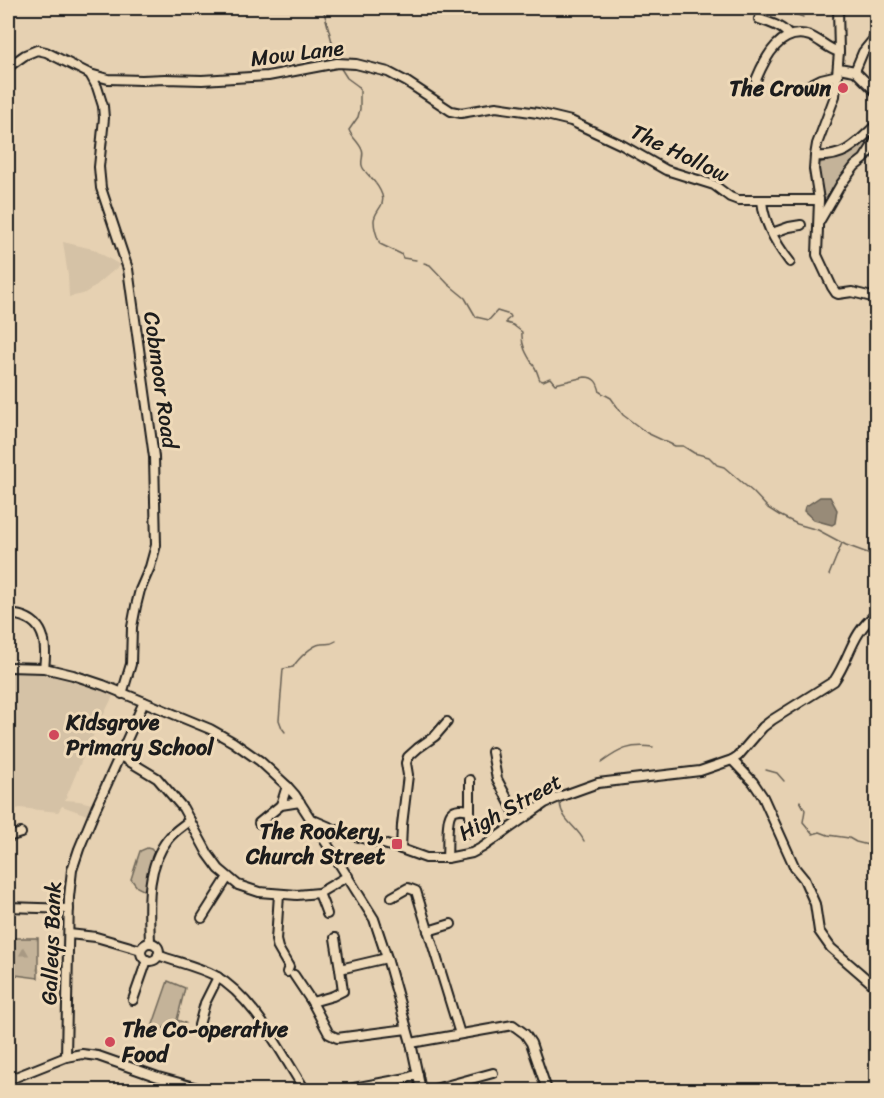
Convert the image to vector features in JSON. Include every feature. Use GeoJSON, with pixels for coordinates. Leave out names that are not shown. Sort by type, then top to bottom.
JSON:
{"type":"FeatureCollection","features":[{"type":"Feature","properties":{"kind":"street"},"geometry":{"type":"LineString","coordinates":[[838,8],[839,52],[835,96],[817,144],[815,156],[814,169],[819,200],[817,255],[838,294],[852,292],[876,298]]}},
{"type":"Feature","properties":{"kind":"street"},"geometry":{"type":"LineString","coordinates":[[759,19],[781,28],[789,36]]}},
{"type":"Feature","properties":{"kind":"street"},"geometry":{"type":"LineString","coordinates":[[756,80],[769,53],[789,36],[796,34],[811,36],[831,50],[839,52]]}},
{"type":"Feature","properties":{"kind":"street"},"geometry":{"type":"LineString","coordinates":[[855,71],[863,52],[876,36]]}},
{"type":"Feature","properties":{"kind":"street","name":"Mow Lane"},"geometry":{"type":"LineString","coordinates":[[8,67],[37,50],[46,52],[90,74],[108,79],[202,80],[268,76],[337,63],[356,64],[388,72],[451,111],[461,113],[496,107]]}},
{"type":"Feature","properties":{"kind":"street"},"geometry":{"type":"LineString","coordinates":[[805,87],[838,72],[855,71],[876,92]]}},
{"type":"Feature","properties":{"kind":"street","name":"Cobmoor Road"},"geometry":{"type":"LineString","coordinates":[[90,74],[98,87],[104,118],[99,167],[101,188],[128,269],[154,457],[156,545],[136,606],[132,627],[131,664],[122,694]]}},
{"type":"Feature","properties":{"kind":"street","name":"The Hollow"},"geometry":{"type":"LineString","coordinates":[[496,107],[538,113],[571,122],[666,170],[714,185],[738,200],[819,200]]}},
{"type":"Feature","properties":{"kind":"street"},"geometry":{"type":"LineString","coordinates":[[815,156],[833,156],[843,153],[875,133]]}},
{"type":"Feature","properties":{"kind":"street"},"geometry":{"type":"LineString","coordinates":[[817,226],[841,184],[864,159],[875,133]]}},
{"type":"Feature","properties":{"kind":"street"},"geometry":{"type":"LineString","coordinates":[[762,201],[763,211],[772,233],[790,258]]}},
{"type":"Feature","properties":{"kind":"street"},"geometry":{"type":"LineString","coordinates":[[772,233],[801,225]]}},
{"type":"Feature","properties":{"kind":"street"},"geometry":{"type":"LineString","coordinates":[[8,614],[26,618],[41,631],[46,644],[45,668]]}},
{"type":"Feature","properties":{"kind":"street"},"geometry":{"type":"LineString","coordinates":[[876,614],[863,626],[834,681],[767,723],[732,760],[753,782],[763,797],[795,867],[804,879],[815,904],[819,931],[831,948],[876,987]]}},
{"type":"Feature","properties":{"kind":"street"},"geometry":{"type":"LineString","coordinates":[[8,667],[45,668],[88,679],[222,735],[260,761],[287,786],[326,841],[374,920],[411,1043],[421,1090]]}},
{"type":"Feature","properties":{"kind":"street","name":"Galleys Bank"},"geometry":{"type":"LineString","coordinates":[[66,1057],[69,897],[72,870],[79,849],[144,702]]}},
{"type":"Feature","properties":{"kind":"street"},"geometry":{"type":"LineString","coordinates":[[401,849],[408,757],[435,736],[447,722]]}},
{"type":"Feature","properties":{"kind":"street"},"geometry":{"type":"LineString","coordinates":[[492,752],[497,779],[519,821]]}},
{"type":"Feature","properties":{"kind":"street"},"geometry":{"type":"LineString","coordinates":[[120,755],[157,778],[183,808],[208,854],[219,869],[238,885],[259,892],[297,895],[319,893],[348,876]]}},
{"type":"Feature","properties":{"kind":"street","name":"High Street"},"geometry":{"type":"LineString","coordinates":[[312,820],[341,832],[426,858],[447,858],[473,852],[545,803],[598,783],[700,771],[732,760]]}},
{"type":"Feature","properties":{"kind":"street"},"geometry":{"type":"LineString","coordinates":[[470,780],[470,833]]}},
{"type":"Feature","properties":{"kind":"street"},"geometry":{"type":"LineString","coordinates":[[281,805],[287,786]]}},
{"type":"Feature","properties":{"kind":"street"},"geometry":{"type":"LineString","coordinates":[[259,823],[281,805],[300,802]]}},
{"type":"Feature","properties":{"kind":"street"},"geometry":{"type":"LineString","coordinates":[[447,858],[448,820],[451,813],[458,809],[470,810]]}},
{"type":"Feature","properties":{"kind":"street"},"geometry":{"type":"LineString","coordinates":[[150,944],[149,897],[155,861],[169,838],[190,820]]}},
{"type":"Feature","properties":{"kind":"street"},"geometry":{"type":"LineString","coordinates":[[326,841],[335,833],[341,832]]}},
{"type":"Feature","properties":{"kind":"street"},"geometry":{"type":"LineString","coordinates":[[8,837],[21,833]]}},
{"type":"Feature","properties":{"kind":"street"},"geometry":{"type":"LineString","coordinates":[[201,920],[228,877]]}},
{"type":"Feature","properties":{"kind":"street"},"geometry":{"type":"LineString","coordinates":[[392,897],[408,888],[416,891],[460,1034]]}},
{"type":"Feature","properties":{"kind":"street"},"geometry":{"type":"LineString","coordinates":[[319,893],[327,914]]}},
{"type":"Feature","properties":{"kind":"street"},"geometry":{"type":"LineString","coordinates":[[279,894],[276,940],[278,948],[291,974],[312,1002],[329,1034],[337,1038],[407,1029]]}},
{"type":"Feature","properties":{"kind":"street"},"geometry":{"type":"LineString","coordinates":[[8,908],[69,909]]}},
{"type":"Feature","properties":{"kind":"street"},"geometry":{"type":"LineString","coordinates":[[428,931],[451,924]]}},
{"type":"Feature","properties":{"kind":"street"},"geometry":{"type":"LineString","coordinates":[[69,934],[96,937],[141,950]]}},
{"type":"Feature","properties":{"kind":"street"},"geometry":{"type":"LineString","coordinates":[[312,1002],[343,991],[335,938]]}},
{"type":"Feature","properties":{"kind":"street"},"geometry":{"type":"LineString","coordinates":[[150,944],[157,947],[158,955],[153,960],[147,960],[143,957],[141,950],[144,945],[150,944]]}},
{"type":"Feature","properties":{"kind":"street"},"geometry":{"type":"LineString","coordinates":[[158,955],[194,966],[231,986],[251,1006],[305,1090]]}},
{"type":"Feature","properties":{"kind":"street"},"geometry":{"type":"LineString","coordinates":[[340,969],[387,958]]}},
{"type":"Feature","properties":{"kind":"street"},"geometry":{"type":"LineString","coordinates":[[133,1000],[147,960]]}},
{"type":"Feature","properties":{"kind":"street"},"geometry":{"type":"LineString","coordinates":[[199,1025],[205,1003],[218,977]]}},
{"type":"Feature","properties":{"kind":"street"},"geometry":{"type":"LineString","coordinates":[[411,1043],[513,1025],[525,1034],[531,1043],[547,1090]]}},
{"type":"Feature","properties":{"kind":"street"},"geometry":{"type":"LineString","coordinates":[[11,1090],[8,1080],[66,1057],[82,1054],[98,1056],[158,1077],[205,1090]]}},
{"type":"Feature","properties":{"kind":"street"},"geometry":{"type":"LineString","coordinates":[[431,1090],[492,1073]]}},
{"type":"Feature","properties":{"kind":"street"},"geometry":{"type":"LineString","coordinates":[[343,1090],[373,1088],[418,1074]]}},
{"type":"Feature","properties":{"kind":"shaded area"},"geometry":{"type":"Polygon","coordinates":[[[63,242],[93,249],[120,265],[93,288],[83,294],[69,297],[63,242]]]}},
{"type":"Feature","properties":{"kind":"shaded area"},"geometry":{"type":"Polygon","coordinates":[[[820,497],[830,497],[837,510],[835,523],[832,525],[814,520],[804,511],[805,507],[820,497]]]}},
{"type":"Feature","properties":{"kind":"shaded area","name":"Kidsgrove Primary School"},"geometry":{"type":"Polygon","coordinates":[[[8,673],[54,675],[88,685],[113,696],[85,752],[65,800],[92,804],[87,815],[62,806],[58,812],[20,808],[8,811],[8,673]]]}},
{"type":"Feature","properties":{"kind":"green space"},"geometry":{"type":"Polygon","coordinates":[[[871,135],[875,135],[875,139],[821,216],[824,204],[819,163],[845,156],[871,135]]]}},
{"type":"Feature","properties":{"kind":"green space"},"geometry":{"type":"Polygon","coordinates":[[[147,848],[154,852],[147,874],[147,888],[143,890],[137,887],[131,879],[140,851],[147,848]]]}},
{"type":"Feature","properties":{"kind":"green space"},"geometry":{"type":"Polygon","coordinates":[[[8,938],[38,938],[38,978],[8,974],[8,938]]]}},
{"type":"Feature","properties":{"kind":"green space"},"geometry":{"type":"Polygon","coordinates":[[[168,981],[185,988],[177,1020],[185,1023],[165,1027],[154,1038],[149,1036],[168,981]]]}},
{"type":"Feature","properties":{"kind":"waterway"},"geometry":{"type":"LineString","coordinates":[[323,8],[338,59]]}},
{"type":"Feature","properties":{"kind":"waterway"},"geometry":{"type":"LineString","coordinates":[[780,8],[803,17]]}},
{"type":"Feature","properties":{"kind":"waterway"},"geometry":{"type":"LineString","coordinates":[[340,67],[347,78],[360,89],[358,117],[349,130],[362,150],[363,168],[378,186],[382,195],[383,199],[374,221],[380,244],[401,254],[403,258],[416,260]]}},
{"type":"Feature","properties":{"kind":"waterway"},"geometry":{"type":"LineString","coordinates":[[424,263],[430,265],[465,298],[476,317],[489,320],[497,311],[510,315],[506,323],[522,332],[522,342],[540,380],[550,378],[555,384],[585,377],[594,379],[600,392],[611,398],[623,415],[647,433],[675,446],[683,446],[694,453],[709,457],[717,465],[724,467],[768,508],[779,515],[876,556]]}},
{"type":"Feature","properties":{"kind":"waterway"},"geometry":{"type":"LineString","coordinates":[[829,575],[842,543]]}},
{"type":"Feature","properties":{"kind":"waterway"},"geometry":{"type":"LineString","coordinates":[[285,732],[279,720],[283,669],[293,667],[314,647],[336,641]]}},
{"type":"Feature","properties":{"kind":"waterway"},"geometry":{"type":"LineString","coordinates":[[601,763],[626,749],[638,746],[653,747]]}},
{"type":"Feature","properties":{"kind":"waterway"},"geometry":{"type":"LineString","coordinates":[[766,770],[777,773],[784,781]]}},
{"type":"Feature","properties":{"kind":"waterway"},"geometry":{"type":"LineString","coordinates":[[800,801],[805,810],[803,822],[813,834],[820,832],[876,847]]}},
{"type":"Feature","properties":{"kind":"waterway"},"geometry":{"type":"LineString","coordinates":[[560,803],[564,815],[584,841]]}},
{"type":"Feature","properties":{"kind":"place","name":"The Crown"},"geometry":{"type":"Point","coordinates":[843,88]}},
{"type":"Feature","properties":{"kind":"place","name":"Kidsgrove Primary School"},"geometry":{"type":"Point","coordinates":[54,735]}},
{"type":"Feature","properties":{"kind":"place","name":"The Rookery, Church Street"},"geometry":{"type":"Point","coordinates":[397,844]}},
{"type":"Feature","properties":{"kind":"place","name":"The Co-operative Food"},"geometry":{"type":"Point","coordinates":[110,1042]}}]}
